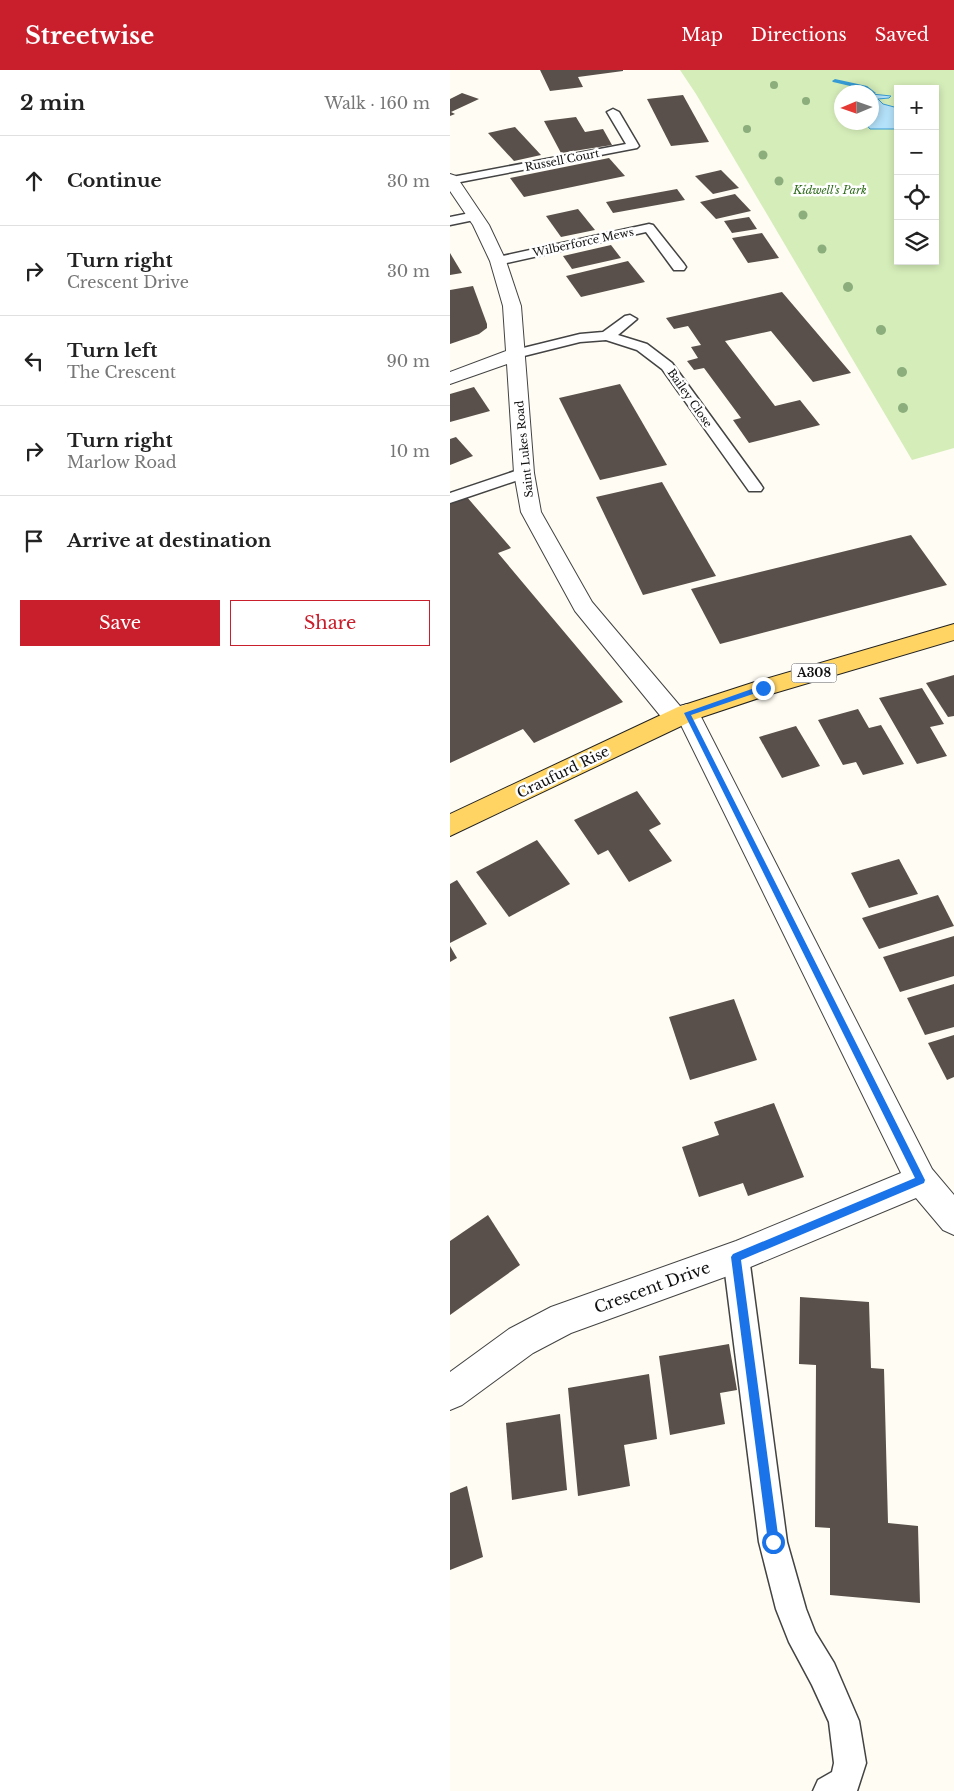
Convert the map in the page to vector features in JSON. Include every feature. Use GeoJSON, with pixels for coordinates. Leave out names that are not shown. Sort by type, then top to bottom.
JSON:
{"type":"FeatureCollection","features":[{"type":"Feature","properties":{"kind":"main road","name":"A308"},"geometry":{"type":"LineString","coordinates":[[682,715],[763,688],[954,632]]}},
{"type":"Feature","properties":{"kind":"main road","name":"Craufurd Rise"},"geometry":{"type":"LineString","coordinates":[[450,826],[682,715]]}},
{"type":"Feature","properties":{"kind":"street","name":"Saint Lukes Road"},"geometry":{"type":"LineString","coordinates":[[451,180],[475,216],[498,261],[512,306],[524,473],[531,512],[583,606],[682,715],[921,1180],[954,1219]]}},
{"type":"Feature","properties":{"kind":"street"},"geometry":{"type":"LineString","coordinates":[[450,378],[516,354]]}},
{"type":"Feature","properties":{"kind":"street","name":"Crescent Drive"},"geometry":{"type":"LineString","coordinates":[[450,1393],[521,1341],[563,1319],[736,1257],[921,1180]]}},
{"type":"Feature","properties":{"kind":"lane","name":"Russell Court"},"geometry":{"type":"LineString","coordinates":[[451,180],[633,146],[613,112]]}},
{"type":"Feature","properties":{"kind":"lane"},"geometry":{"type":"LineString","coordinates":[[450,221],[475,216]]}},
{"type":"Feature","properties":{"kind":"lane","name":"Wilberforce Mews"},"geometry":{"type":"LineString","coordinates":[[498,261],[649,228],[679,267]]}},
{"type":"Feature","properties":{"kind":"lane"},"geometry":{"type":"LineString","coordinates":[[607,336],[630,319]]}},
{"type":"Feature","properties":{"kind":"lane","name":"Bailey Close"},"geometry":{"type":"LineString","coordinates":[[516,354],[580,338],[607,336],[642,347],[667,366],[754,488]]}},
{"type":"Feature","properties":{"kind":"lane"},"geometry":{"type":"LineString","coordinates":[[450,498],[524,473]]}},
{"type":"Feature","properties":{"kind":"lane"},"geometry":{"type":"LineString","coordinates":[[736,1257],[773,1542],[780,1574],[790,1609],[804,1642],[823,1674],[844,1721],[850,1763],[845,1782],[829,1791]]}},
{"type":"Feature","properties":{"kind":"green space","name":"Kidwell's Park"},"geometry":{"type":"Polygon","coordinates":[[[680,70],[954,70],[954,448],[912,460],[680,70]]]}},
{"type":"Feature","properties":{"kind":"water"},"geometry":{"type":"Polygon","coordinates":[[[879,95],[891,96],[879,99],[879,95]]]}},
{"type":"Feature","properties":{"kind":"water"},"geometry":{"type":"Polygon","coordinates":[[[879,100],[883,104],[894,107],[894,129],[879,129],[879,100]]]}},
{"type":"Feature","properties":{"kind":"building"},"geometry":{"type":"Polygon","coordinates":[[[540,70],[623,71],[578,77],[583,87],[550,91],[540,70]]]}},
{"type":"Feature","properties":{"kind":"building"},"geometry":{"type":"Polygon","coordinates":[[[462,93],[479,99],[451,112],[455,114],[450,116],[450,99],[462,93]]]}},
{"type":"Feature","properties":{"kind":"building"},"geometry":{"type":"Polygon","coordinates":[[[683,95],[709,142],[671,146],[647,99],[683,95]]]}},
{"type":"Feature","properties":{"kind":"building"},"geometry":{"type":"Polygon","coordinates":[[[576,117],[585,132],[603,129],[612,145],[561,153],[544,121],[576,117]]]}},
{"type":"Feature","properties":{"kind":"building"},"geometry":{"type":"Polygon","coordinates":[[[515,127],[541,155],[514,161],[488,133],[515,127]]]}},
{"type":"Feature","properties":{"kind":"building"},"geometry":{"type":"Polygon","coordinates":[[[609,158],[625,176],[524,197],[510,178],[609,158]]]}},
{"type":"Feature","properties":{"kind":"building"},"geometry":{"type":"Polygon","coordinates":[[[721,170],[739,188],[713,194],[695,176],[721,170]]]}},
{"type":"Feature","properties":{"kind":"building"},"geometry":{"type":"Polygon","coordinates":[[[677,189],[685,200],[613,213],[606,202],[677,189]]]}},
{"type":"Feature","properties":{"kind":"building"},"geometry":{"type":"Polygon","coordinates":[[[735,194],[751,211],[716,219],[700,202],[735,194]]]}},
{"type":"Feature","properties":{"kind":"building"},"geometry":{"type":"Polygon","coordinates":[[[578,209],[595,230],[561,237],[546,216],[578,209]]]}},
{"type":"Feature","properties":{"kind":"building"},"geometry":{"type":"Polygon","coordinates":[[[749,217],[757,229],[732,233],[724,221],[749,217]]]}},
{"type":"Feature","properties":{"kind":"building"},"geometry":{"type":"Polygon","coordinates":[[[762,233],[779,258],[748,263],[732,238],[762,233]]]}},
{"type":"Feature","properties":{"kind":"building"},"geometry":{"type":"Polygon","coordinates":[[[611,245],[621,258],[572,269],[563,256],[611,245]]]}},
{"type":"Feature","properties":{"kind":"building"},"geometry":{"type":"Polygon","coordinates":[[[450,253],[462,273],[450,275],[450,253]]]}},
{"type":"Feature","properties":{"kind":"building"},"geometry":{"type":"Polygon","coordinates":[[[628,261],[645,282],[581,297],[566,276],[628,261]]]}},
{"type":"Feature","properties":{"kind":"building"},"geometry":{"type":"Polygon","coordinates":[[[473,286],[487,328],[479,334],[450,344],[450,290],[473,286]]]}},
{"type":"Feature","properties":{"kind":"building"},"geometry":{"type":"Polygon","coordinates":[[[782,292],[851,373],[813,382],[771,331],[725,341],[775,406],[800,400],[820,425],[749,443],[733,420],[741,418],[704,368],[694,370],[687,361],[698,358],[691,347],[701,345],[688,326],[674,329],[666,318],[782,292]]]}},
{"type":"Feature","properties":{"kind":"building"},"geometry":{"type":"Polygon","coordinates":[[[620,384],[667,465],[600,480],[559,398],[620,384]]]}},
{"type":"Feature","properties":{"kind":"building"},"geometry":{"type":"Polygon","coordinates":[[[474,387],[490,411],[450,422],[450,394],[474,387]]]}},
{"type":"Feature","properties":{"kind":"building"},"geometry":{"type":"Polygon","coordinates":[[[456,437],[473,456],[450,465],[450,439],[456,437]]]}},
{"type":"Feature","properties":{"kind":"building"},"geometry":{"type":"Polygon","coordinates":[[[662,482],[716,576],[643,595],[596,497],[662,482]]]}},
{"type":"Feature","properties":{"kind":"building"},"geometry":{"type":"Polygon","coordinates":[[[466,496],[511,548],[498,553],[623,702],[534,743],[523,729],[450,763],[450,502],[466,496]]]}},
{"type":"Feature","properties":{"kind":"building"},"geometry":{"type":"Polygon","coordinates":[[[911,535],[947,585],[720,644],[691,589],[911,535]]]}},
{"type":"Feature","properties":{"kind":"building"},"geometry":{"type":"Polygon","coordinates":[[[954,675],[954,716],[948,717],[926,683],[954,675]]]}},
{"type":"Feature","properties":{"kind":"building"},"geometry":{"type":"Polygon","coordinates":[[[922,688],[944,724],[930,727],[947,756],[917,764],[879,698],[922,688]]]}},
{"type":"Feature","properties":{"kind":"building"},"geometry":{"type":"Polygon","coordinates":[[[858,709],[869,728],[881,725],[904,764],[863,775],[856,762],[843,765],[818,720],[858,709]]]}},
{"type":"Feature","properties":{"kind":"building"},"geometry":{"type":"Polygon","coordinates":[[[796,726],[820,766],[782,778],[759,737],[796,726]]]}},
{"type":"Feature","properties":{"kind":"building"},"geometry":{"type":"Polygon","coordinates":[[[637,791],[661,824],[649,830],[672,861],[629,882],[608,850],[598,855],[574,820],[637,791]]]}},
{"type":"Feature","properties":{"kind":"building"},"geometry":{"type":"Polygon","coordinates":[[[537,840],[570,884],[509,917],[476,872],[537,840]]]}},
{"type":"Feature","properties":{"kind":"building"},"geometry":{"type":"Polygon","coordinates":[[[899,859],[918,894],[869,908],[851,873],[899,859]]]}},
{"type":"Feature","properties":{"kind":"building"},"geometry":{"type":"Polygon","coordinates":[[[457,880],[487,924],[450,943],[450,884],[457,880]]]}},
{"type":"Feature","properties":{"kind":"building"},"geometry":{"type":"Polygon","coordinates":[[[938,895],[954,926],[879,949],[862,918],[938,895]]]}},
{"type":"Feature","properties":{"kind":"building"},"geometry":{"type":"Polygon","coordinates":[[[954,936],[954,976],[900,992],[883,957],[954,936]]]}},
{"type":"Feature","properties":{"kind":"building"},"geometry":{"type":"Polygon","coordinates":[[[450,946],[457,958],[450,962],[450,946]]]}},
{"type":"Feature","properties":{"kind":"building"},"geometry":{"type":"Polygon","coordinates":[[[954,984],[954,1027],[925,1035],[907,998],[954,984]]]}},
{"type":"Feature","properties":{"kind":"building"},"geometry":{"type":"Polygon","coordinates":[[[734,999],[757,1060],[690,1080],[669,1017],[734,999]]]}},
{"type":"Feature","properties":{"kind":"building"},"geometry":{"type":"Polygon","coordinates":[[[954,1035],[954,1077],[947,1080],[928,1043],[954,1035]]]}},
{"type":"Feature","properties":{"kind":"building"},"geometry":{"type":"Polygon","coordinates":[[[774,1103],[804,1177],[748,1196],[743,1183],[699,1197],[682,1147],[719,1135],[714,1122],[774,1103]]]}},
{"type":"Feature","properties":{"kind":"building"},"geometry":{"type":"Polygon","coordinates":[[[488,1215],[520,1265],[450,1315],[450,1241],[488,1215]]]}},
{"type":"Feature","properties":{"kind":"building"},"geometry":{"type":"Polygon","coordinates":[[[800,1297],[869,1302],[871,1368],[884,1369],[888,1523],[918,1526],[920,1603],[830,1595],[830,1528],[815,1527],[816,1365],[799,1364],[800,1297]]]}},
{"type":"Feature","properties":{"kind":"building"},"geometry":{"type":"Polygon","coordinates":[[[729,1344],[737,1390],[720,1393],[725,1424],[670,1435],[659,1356],[729,1344]]]}},
{"type":"Feature","properties":{"kind":"building"},"geometry":{"type":"Polygon","coordinates":[[[649,1374],[657,1439],[624,1445],[630,1486],[578,1496],[568,1388],[649,1374]]]}},
{"type":"Feature","properties":{"kind":"building"},"geometry":{"type":"Polygon","coordinates":[[[560,1414],[567,1490],[512,1500],[506,1423],[560,1414]]]}},
{"type":"Feature","properties":{"kind":"building"},"geometry":{"type":"Polygon","coordinates":[[[467,1486],[483,1557],[450,1570],[450,1493],[467,1486]]]}},
{"type":"Feature","properties":{"kind":"waterway"},"geometry":{"type":"LineString","coordinates":[[835,81],[855,85]]}},
{"type":"Feature","properties":{"kind":"route"},"geometry":{"type":"LineString","coordinates":[[763,688],[687,713],[921,1180],[736,1257],[773,1542]]}}]}
